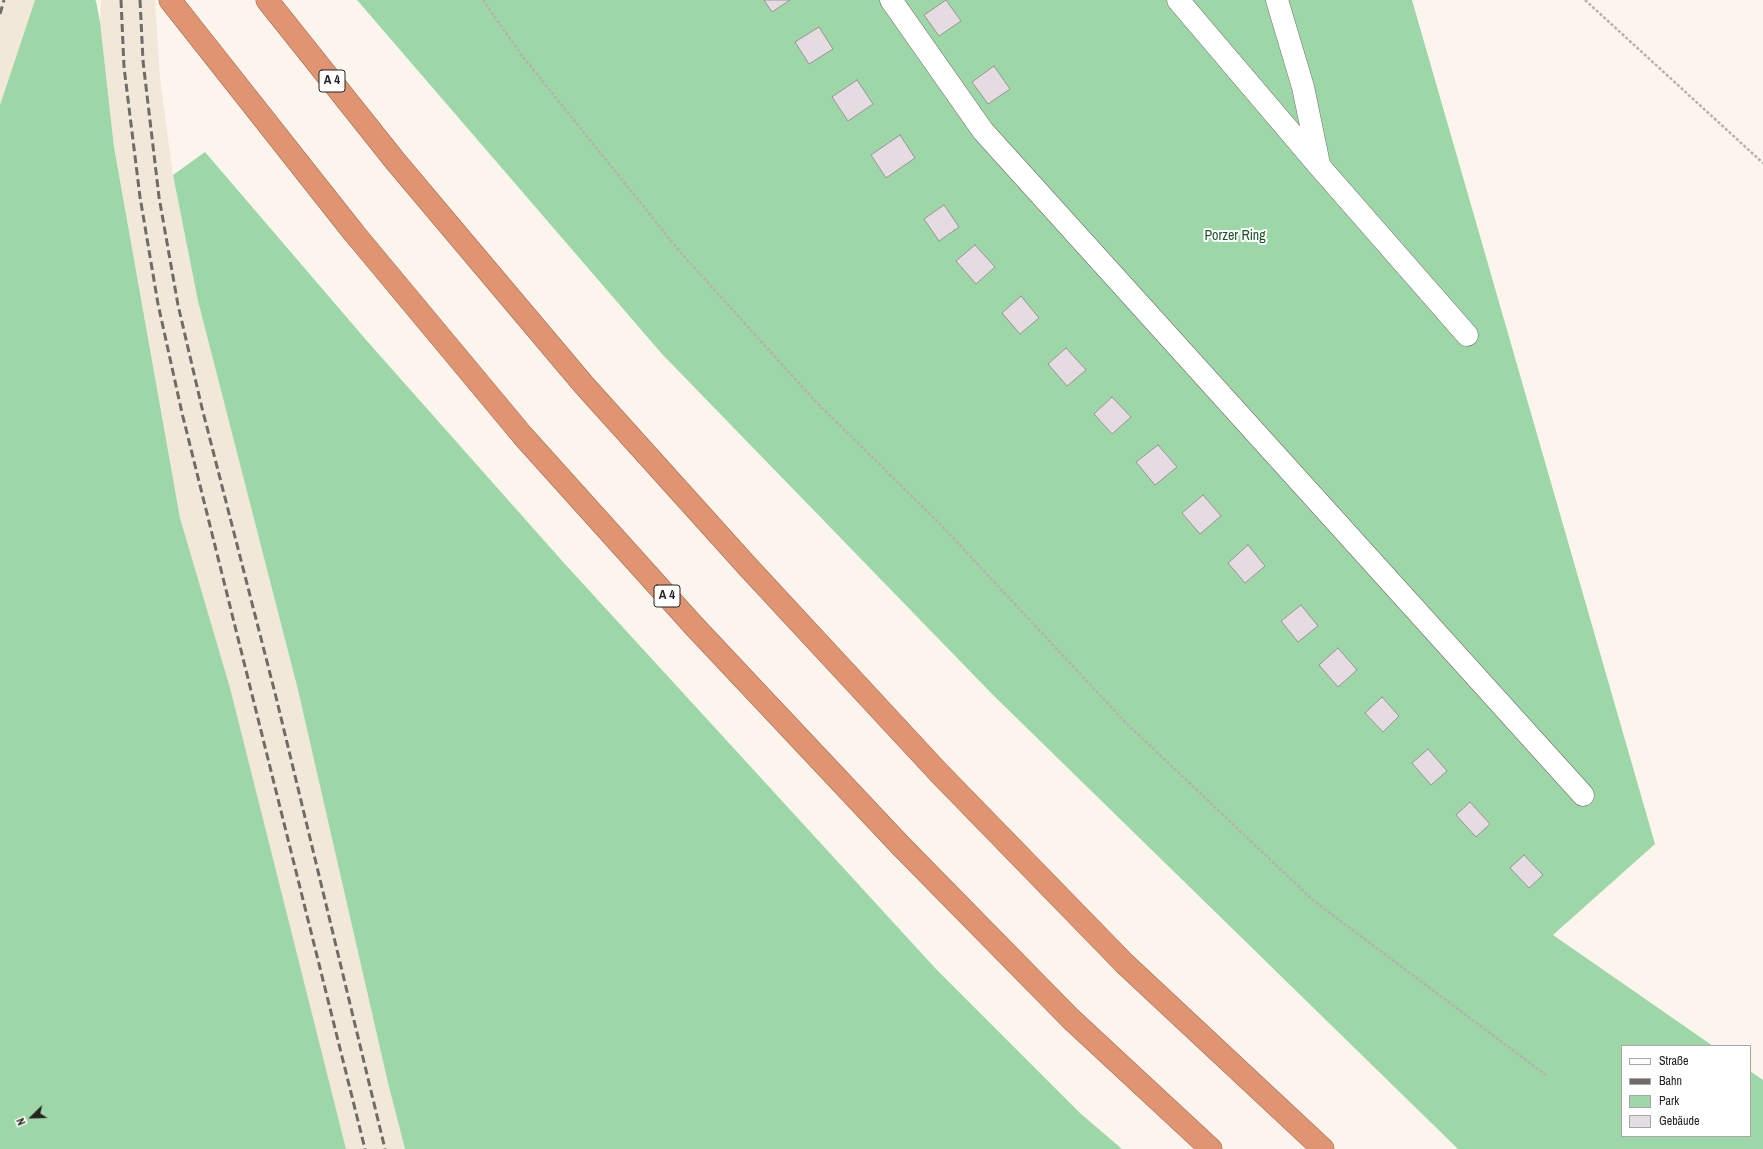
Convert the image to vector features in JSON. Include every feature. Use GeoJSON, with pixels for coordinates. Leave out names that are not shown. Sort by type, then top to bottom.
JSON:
{"type":"FeatureCollection","features":[{"type":"Feature","properties":{"kind":"highway","name":"A 4"},"geometry":{"type":"LineString","coordinates":[[170,0],[354,233],[523,436],[694,626],[902,846],[1066,1013],[1211,1149]]}},
{"type":"Feature","properties":{"kind":"highway","name":"A 4"},"geometry":{"type":"LineString","coordinates":[[267,0],[396,162],[584,385],[748,567],[938,773],[1125,964],[1323,1149]]}},
{"type":"Feature","properties":{"kind":"lane"},"geometry":{"type":"LineString","coordinates":[[891,0],[984,131],[1583,795]]}},
{"type":"Feature","properties":{"kind":"lane"},"geometry":{"type":"LineString","coordinates":[[1178,0],[1320,167],[1467,335]]}},
{"type":"Feature","properties":{"kind":"lane"},"geometry":{"type":"LineString","coordinates":[[1277,0],[1303,87],[1320,167]]}},
{"type":"Feature","properties":{"kind":"path"},"geometry":{"type":"LineString","coordinates":[[483,0],[523,57],[681,253],[816,402],[940,524],[1126,723],[1314,901],[1546,1075]]}},
{"type":"Feature","properties":{"kind":"path"},"geometry":{"type":"LineString","coordinates":[[1585,0],[1763,163]]}},
{"type":"Feature","properties":{"kind":"shaded area"},"geometry":{"type":"Polygon","coordinates":[[[0,0],[35,0],[0,105],[0,0]]]}},
{"type":"Feature","properties":{"kind":"shaded area"},"geometry":{"type":"Polygon","coordinates":[[[101,0],[155,0],[160,79],[173,175],[198,301],[298,690],[388,1083],[405,1149],[346,1149],[180,518],[114,147],[100,22],[101,0]]]}},
{"type":"Feature","properties":{"kind":"green space"},"geometry":{"type":"Polygon","coordinates":[[[35,0],[96,1],[100,22],[114,147],[180,518],[230,688],[346,1149],[0,1149],[0,105],[35,0]]]}},
{"type":"Feature","properties":{"kind":"green space","name":"Porzer Ring"},"geometry":{"type":"Polygon","coordinates":[[[357,0],[1412,0],[1655,844],[1553,935],[1712,1045],[1621,1045],[1621,1137],[1751,1137],[1751,1072],[1763,1080],[1763,1149],[1458,1149],[993,695],[662,354],[357,0]]]}},
{"type":"Feature","properties":{"kind":"green space"},"geometry":{"type":"Polygon","coordinates":[[[205,152],[367,341],[564,563],[936,969],[1080,1113],[1122,1149],[405,1149],[388,1083],[298,690],[198,301],[173,175],[205,152]]]}},
{"type":"Feature","properties":{"kind":"building"},"geometry":{"type":"Polygon","coordinates":[[[764,0],[790,0],[772,12],[764,0]]]}},
{"type":"Feature","properties":{"kind":"building"},"geometry":{"type":"Polygon","coordinates":[[[946,0],[961,21],[939,36],[924,15],[946,0]]]}},
{"type":"Feature","properties":{"kind":"building"},"geometry":{"type":"Polygon","coordinates":[[[819,27],[833,49],[809,64],[795,42],[819,27]]]}},
{"type":"Feature","properties":{"kind":"building"},"geometry":{"type":"Polygon","coordinates":[[[994,66],[1010,89],[988,104],[972,82],[994,66]]]}},
{"type":"Feature","properties":{"kind":"building"},"geometry":{"type":"Polygon","coordinates":[[[857,80],[873,104],[848,121],[832,97],[857,80]]]}},
{"type":"Feature","properties":{"kind":"building"},"geometry":{"type":"Polygon","coordinates":[[[900,135],[915,158],[886,178],[871,155],[900,135]]]}},
{"type":"Feature","properties":{"kind":"building"},"geometry":{"type":"Polygon","coordinates":[[[944,205],[959,227],[939,241],[924,219],[944,205]]]}},
{"type":"Feature","properties":{"kind":"building"},"geometry":{"type":"Polygon","coordinates":[[[975,245],[995,267],[976,284],[956,261],[975,245]]]}},
{"type":"Feature","properties":{"kind":"building"},"geometry":{"type":"Polygon","coordinates":[[[1021,296],[1039,318],[1020,334],[1002,313],[1021,296]]]}},
{"type":"Feature","properties":{"kind":"building"},"geometry":{"type":"Polygon","coordinates":[[[1066,348],[1086,370],[1067,386],[1048,364],[1066,348]]]}},
{"type":"Feature","properties":{"kind":"building"},"geometry":{"type":"Polygon","coordinates":[[[1112,397],[1131,417],[1112,434],[1094,414],[1112,397]]]}},
{"type":"Feature","properties":{"kind":"building"},"geometry":{"type":"Polygon","coordinates":[[[1158,445],[1177,467],[1155,485],[1136,462],[1158,445]]]}},
{"type":"Feature","properties":{"kind":"building"},"geometry":{"type":"Polygon","coordinates":[[[1203,495],[1221,516],[1200,534],[1182,513],[1203,495]]]}},
{"type":"Feature","properties":{"kind":"building"},"geometry":{"type":"Polygon","coordinates":[[[1248,545],[1265,566],[1245,583],[1228,563],[1248,545]]]}},
{"type":"Feature","properties":{"kind":"building"},"geometry":{"type":"Polygon","coordinates":[[[1301,605],[1318,626],[1298,642],[1281,621],[1301,605]]]}},
{"type":"Feature","properties":{"kind":"building"},"geometry":{"type":"Polygon","coordinates":[[[1338,648],[1357,670],[1338,687],[1319,665],[1338,648]]]}},
{"type":"Feature","properties":{"kind":"building"},"geometry":{"type":"Polygon","coordinates":[[[1382,697],[1399,716],[1383,732],[1365,713],[1382,697]]]}},
{"type":"Feature","properties":{"kind":"building"},"geometry":{"type":"Polygon","coordinates":[[[1428,749],[1447,771],[1431,785],[1412,763],[1428,749]]]}},
{"type":"Feature","properties":{"kind":"building"},"geometry":{"type":"Polygon","coordinates":[[[1470,802],[1490,824],[1476,837],[1456,815],[1470,802]]]}},
{"type":"Feature","properties":{"kind":"building"},"geometry":{"type":"Polygon","coordinates":[[[1524,855],[1543,875],[1529,888],[1510,868],[1524,855]]]}},
{"type":"Feature","properties":{"kind":"railway"},"geometry":{"type":"LineString","coordinates":[[0,14],[4,0]]}},
{"type":"Feature","properties":{"kind":"railway"},"geometry":{"type":"LineString","coordinates":[[121,0],[124,67],[140,197],[158,304],[182,413],[365,1149]]}},
{"type":"Feature","properties":{"kind":"railway"},"geometry":{"type":"LineString","coordinates":[[140,0],[143,61],[159,197],[178,305],[202,408],[276,697],[385,1149]]}}]}
